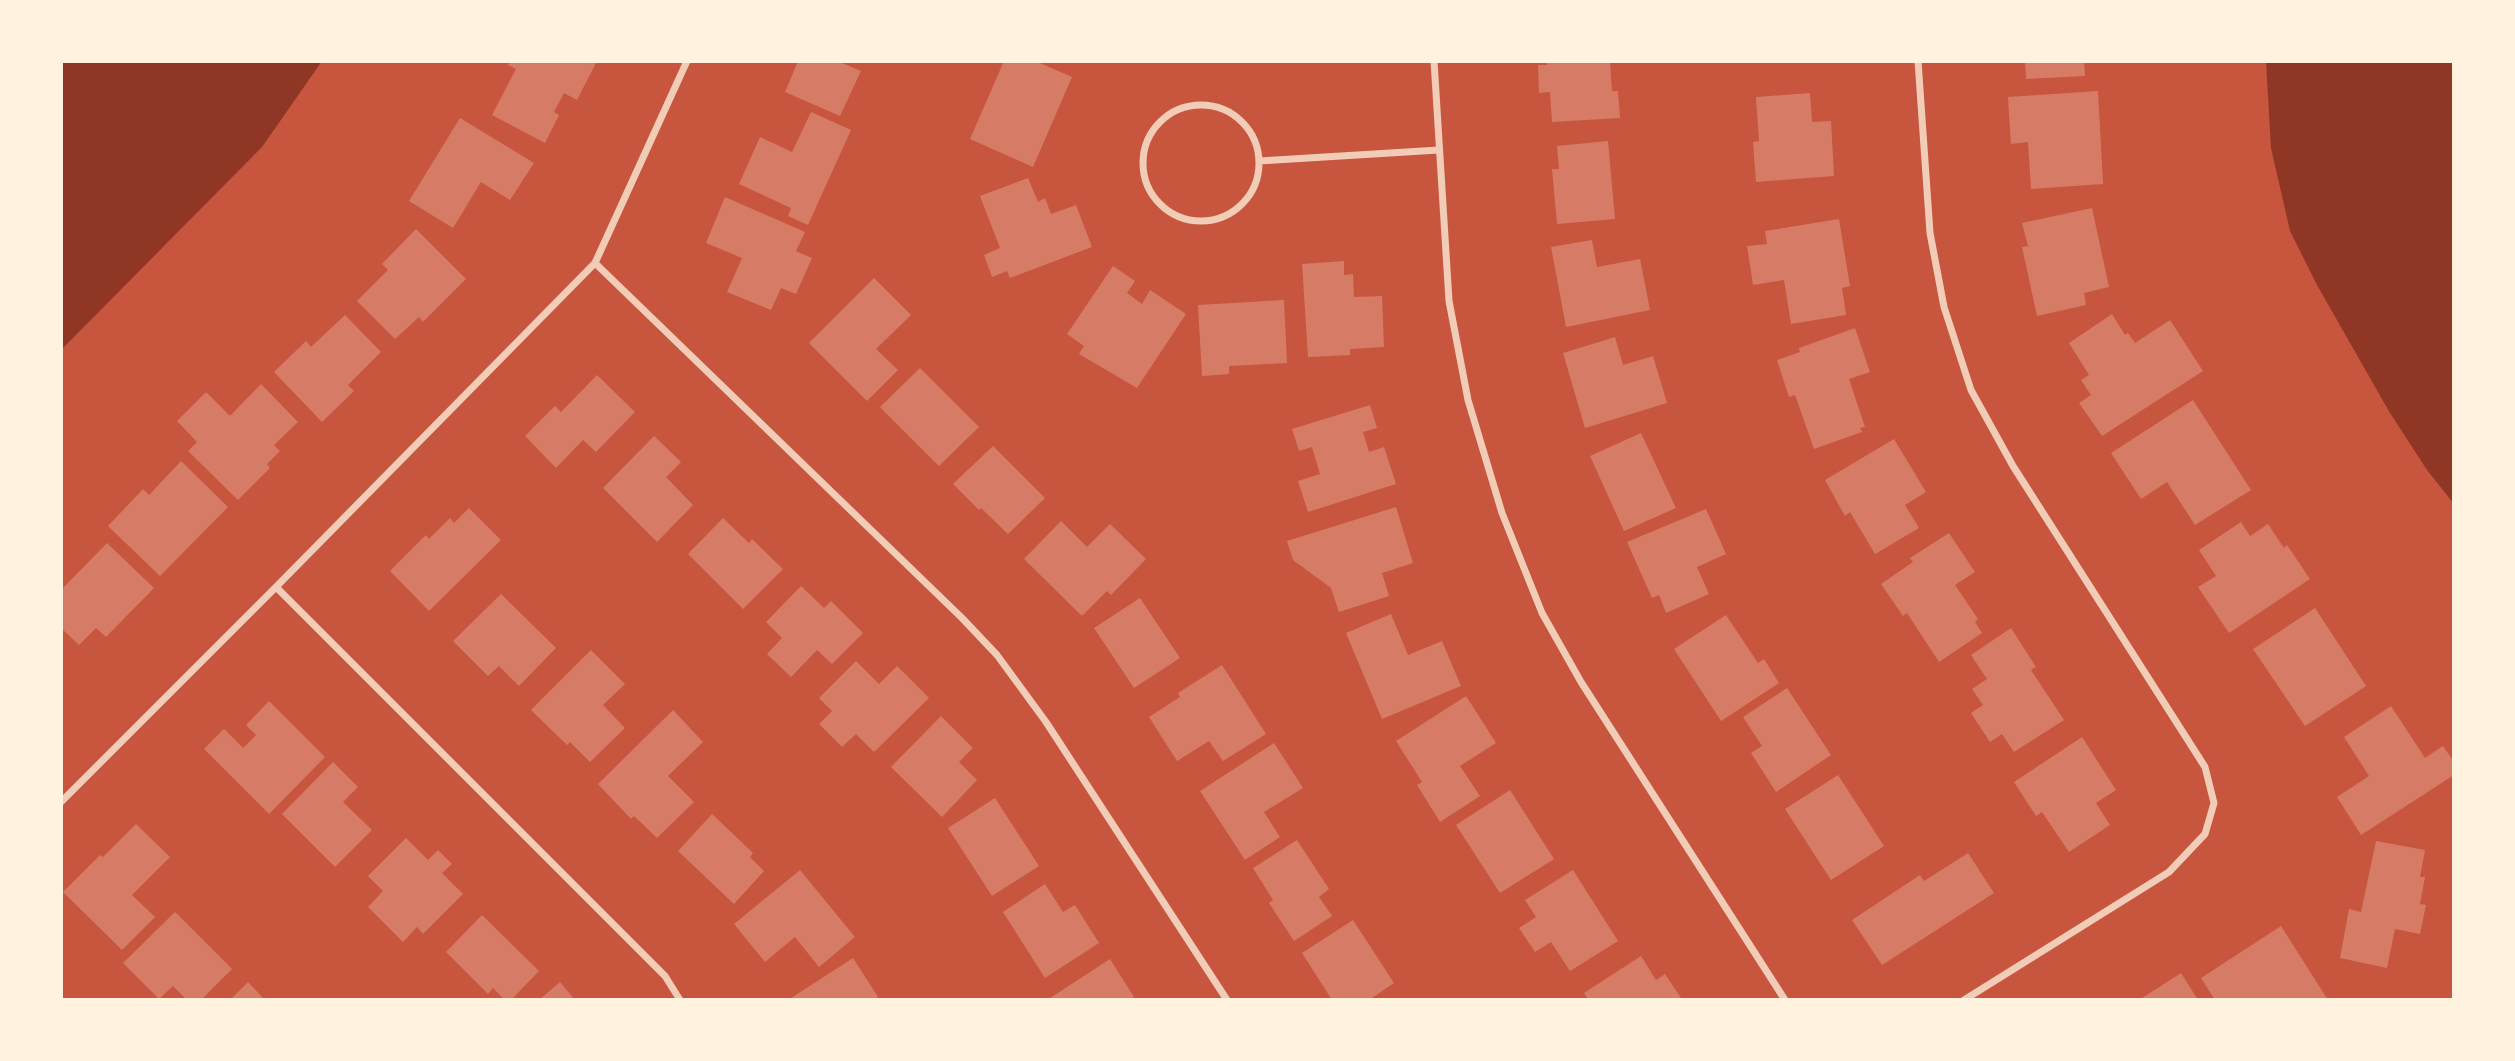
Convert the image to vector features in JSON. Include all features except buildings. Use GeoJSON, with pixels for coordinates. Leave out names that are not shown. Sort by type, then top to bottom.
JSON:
{"type":"FeatureCollection","features":[{"type":"Feature","properties":{"kind":"street"},"geometry":{"type":"LineString","coordinates":[[61,802],[595,263],[687,61]]}},
{"type":"Feature","properties":{"kind":"street"},"geometry":{"type":"LineString","coordinates":[[1434,61],[1449,301],[1468,400],[1502,513],[1542,613],[1581,682],[1785,1000]]}},
{"type":"Feature","properties":{"kind":"street"},"geometry":{"type":"LineString","coordinates":[[1918,61],[1930,233],[1944,307],[1971,390],[2013,466],[2206,767],[2214,803],[2205,834],[2169,872],[1964,1000]]}},
{"type":"Feature","properties":{"kind":"street"},"geometry":{"type":"LineString","coordinates":[[1194,106],[1213,107],[1239,120],[1246,126],[1255,143],[1259,161],[1257,180],[1248,197],[1235,211],[1217,219],[1199,222],[1180,217],[1164,208],[1151,193],[1144,176],[1144,156],[1149,138],[1160,122],[1176,111],[1194,106]]}},
{"type":"Feature","properties":{"kind":"street"},"geometry":{"type":"LineString","coordinates":[[1259,161],[1439,150]]}},
{"type":"Feature","properties":{"kind":"street"},"geometry":{"type":"LineString","coordinates":[[595,263],[997,655],[1046,722],[1227,1000]]}},
{"type":"Feature","properties":{"kind":"street"},"geometry":{"type":"LineString","coordinates":[[276,587],[665,976],[680,1000]]}},
{"type":"Feature","properties":{"kind":"shaded area"},"geometry":{"type":"Polygon","coordinates":[[[61,61],[322,61],[262,147],[61,350],[61,61]]]}},
{"type":"Feature","properties":{"kind":"shaded area"},"geometry":{"type":"Polygon","coordinates":[[[2266,61],[2454,61],[2454,504],[2427,470],[2390,413],[2317,285],[2290,231],[2271,148],[2266,61]]]}}]}
